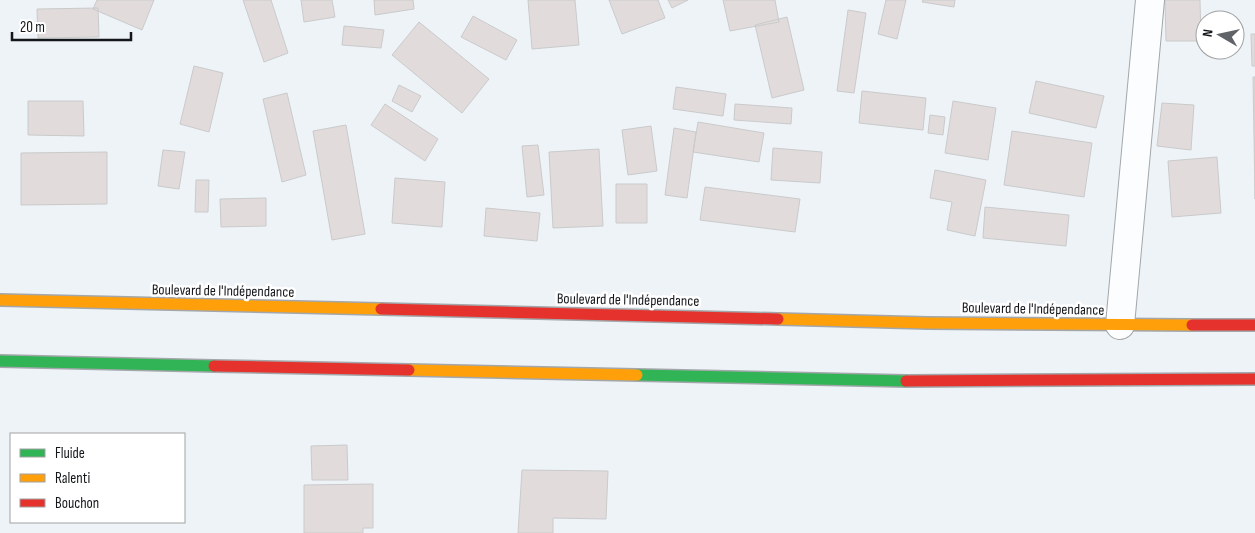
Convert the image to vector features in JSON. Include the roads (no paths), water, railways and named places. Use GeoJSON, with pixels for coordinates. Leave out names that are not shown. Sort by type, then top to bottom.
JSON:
{"type":"FeatureCollection","features":[{"type":"Feature","properties":{"kind":"main road","name":"Boulevard de l'Indépendance"},"geometry":{"type":"LineString","coordinates":[[0,300],[928,323],[1255,325]]}},
{"type":"Feature","properties":{"kind":"main road"},"geometry":{"type":"LineString","coordinates":[[0,361],[925,381],[1255,379]]}},
{"type":"Feature","properties":{"kind":"street"},"geometry":{"type":"LineString","coordinates":[[1120,325],[1150,0]]}}]}
